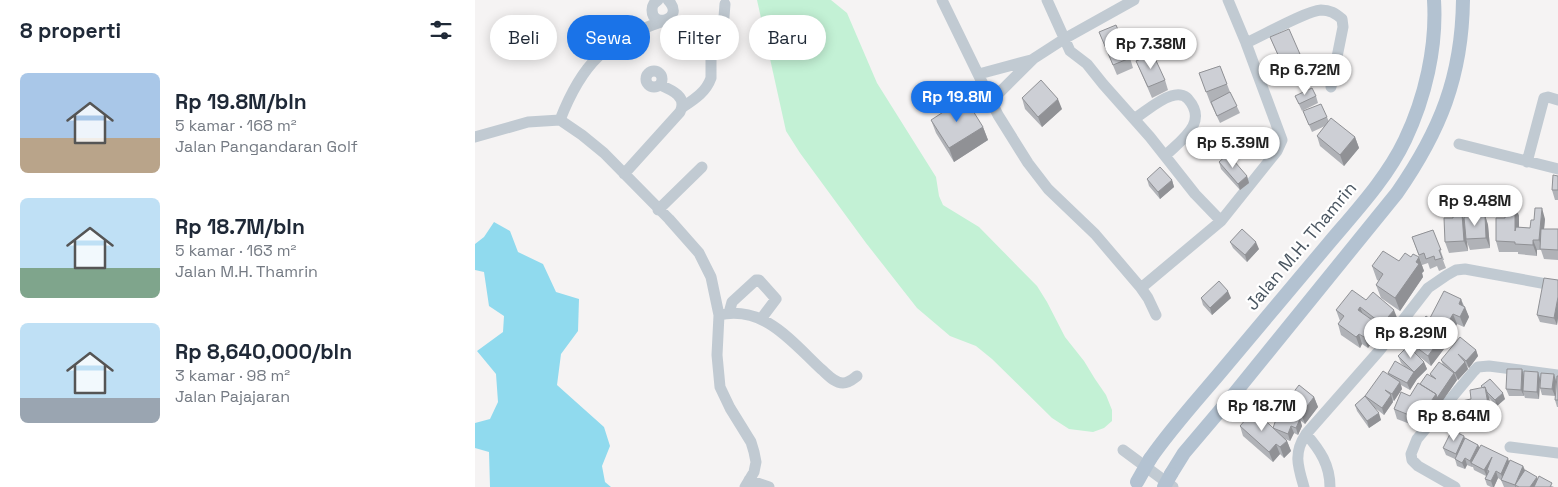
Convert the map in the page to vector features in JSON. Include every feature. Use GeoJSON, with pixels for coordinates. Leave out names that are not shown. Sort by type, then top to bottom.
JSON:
{"type":"FeatureCollection","features":[{"type":"Feature","properties":{"kind":"main road","name":"Jalan M.H. Thamrin"},"geometry":{"type":"LineString","coordinates":[[1136,484],[1150,459],[1181,419],[1361,204],[1393,160],[1413,122],[1425,83],[1431,54],[1435,13],[1434,0]]}},
{"type":"Feature","properties":{"kind":"main road"},"geometry":{"type":"LineString","coordinates":[[1164,487],[1172,480],[1184,453],[1397,193],[1418,162],[1439,122],[1447,100],[1460,48],[1463,0]]}},
{"type":"Feature","properties":{"kind":"street"},"geometry":{"type":"LineString","coordinates":[[658,0],[655,1],[652,7],[653,14],[660,20]]}},
{"type":"Feature","properties":{"kind":"street"},"geometry":{"type":"LineString","coordinates":[[669,0],[673,5],[674,12],[672,15]]}},
{"type":"Feature","properties":{"kind":"street"},"geometry":{"type":"LineString","coordinates":[[942,0],[1006,129],[1039,179],[1095,234],[1141,288],[1150,300],[1156,315]]}},
{"type":"Feature","properties":{"kind":"street"},"geometry":{"type":"LineString","coordinates":[[1047,0],[1070,51],[1087,64],[1195,194],[1221,221]]}},
{"type":"Feature","properties":{"kind":"street"},"geometry":{"type":"LineString","coordinates":[[991,101],[1033,59],[1064,39],[1134,0]]}},
{"type":"Feature","properties":{"kind":"street"},"geometry":{"type":"LineString","coordinates":[[1141,288],[1221,221],[1277,151],[1282,140],[1228,0]]}},
{"type":"Feature","properties":{"kind":"street"},"geometry":{"type":"LineString","coordinates":[[624,174],[683,107],[701,94],[709,83],[711,78],[711,35],[724,16],[725,4]]}},
{"type":"Feature","properties":{"kind":"street"},"geometry":{"type":"LineString","coordinates":[[1246,43],[1308,14],[1320,10],[1334,12],[1342,19],[1343,26],[1331,86]]}},
{"type":"Feature","properties":{"kind":"street"},"geometry":{"type":"LineString","coordinates":[[560,120],[585,70],[599,55],[622,38],[660,23]]}},
{"type":"Feature","properties":{"kind":"street"},"geometry":{"type":"LineString","coordinates":[[979,74],[1033,59]]}},
{"type":"Feature","properties":{"kind":"street"},"geometry":{"type":"LineString","coordinates":[[660,84],[677,93],[681,98],[683,107]]}},
{"type":"Feature","properties":{"kind":"street"},"geometry":{"type":"LineString","coordinates":[[1134,119],[1168,96],[1181,94],[1186,96],[1196,114],[1195,124],[1165,156]]}},
{"type":"Feature","properties":{"kind":"street"},"geometry":{"type":"LineString","coordinates":[[1527,162],[1544,98],[1548,97],[1558,100]]}},
{"type":"Feature","properties":{"kind":"street"},"geometry":{"type":"LineString","coordinates":[[475,137],[528,122],[560,120],[592,143],[683,234],[699,253],[711,277],[724,314]]}},
{"type":"Feature","properties":{"kind":"street"},"geometry":{"type":"LineString","coordinates":[[1459,144],[1558,170]]}},
{"type":"Feature","properties":{"kind":"street"},"geometry":{"type":"LineString","coordinates":[[658,210],[702,167]]}},
{"type":"Feature","properties":{"kind":"street"},"geometry":{"type":"LineString","coordinates":[[1304,487],[1297,455],[1299,443],[1379,351],[1421,296],[1434,283],[1456,270],[1465,269],[1558,286]]}},
{"type":"Feature","properties":{"kind":"street"},"geometry":{"type":"LineString","coordinates":[[761,319],[775,299],[759,280],[756,280],[732,302],[724,314],[717,355],[720,387],[730,408],[751,442],[756,462],[754,472],[747,483],[769,487]]}},
{"type":"Feature","properties":{"kind":"street"},"geometry":{"type":"LineString","coordinates":[[724,314],[745,313],[761,319],[780,330],[831,378],[843,383],[857,376]]}},
{"type":"Feature","properties":{"kind":"street"},"geometry":{"type":"LineString","coordinates":[[1455,487],[1418,466],[1412,460],[1411,454],[1417,439],[1473,371],[1478,367],[1489,366],[1558,375]]}},
{"type":"Feature","properties":{"kind":"street"},"geometry":{"type":"LineString","coordinates":[[1306,434],[1314,442],[1327,464],[1330,487]]}},
{"type":"Feature","properties":{"kind":"street"},"geometry":{"type":"LineString","coordinates":[[1510,447],[1558,454]]}},
{"type":"Feature","properties":{"kind":"street"},"geometry":{"type":"LineString","coordinates":[[1123,450],[1172,480]]}},
{"type":"Feature","properties":{"kind":"green space"},"geometry":{"type":"Polygon","coordinates":[[[757,0],[831,0],[847,13],[877,83],[936,177],[939,196],[943,205],[979,227],[1037,286],[1065,337],[1084,361],[1106,395],[1112,410],[1112,421],[1104,428],[1093,432],[1069,429],[1052,418],[992,359],[976,346],[950,336],[917,308],[866,243],[786,131],[770,60],[826,60],[826,15],[760,15],[757,0]]]}},
{"type":"Feature","properties":{"kind":"water"},"geometry":{"type":"Polygon","coordinates":[[[494,222],[510,231],[518,252],[543,264],[556,292],[579,299],[578,331],[561,354],[557,385],[604,427],[610,446],[602,466],[605,482],[611,487],[490,487],[489,452],[475,448],[475,423],[490,419],[498,402],[496,374],[477,351],[503,332],[504,316],[489,306],[484,272],[475,270],[475,244],[484,237],[494,222]]]}},
{"type":"Feature","properties":{"kind":"building"},"geometry":{"type":"Polygon","coordinates":[[[1116,25],[1130,58],[1113,65],[1099,32],[1116,25]]]}},
{"type":"Feature","properties":{"kind":"building"},"geometry":{"type":"Polygon","coordinates":[[[1289,29],[1303,61],[1284,68],[1270,37],[1289,29]]]}},
{"type":"Feature","properties":{"kind":"building"},"geometry":{"type":"Polygon","coordinates":[[[1153,54],[1165,80],[1148,87],[1136,61],[1153,54]]]}},
{"type":"Feature","properties":{"kind":"building"},"geometry":{"type":"Polygon","coordinates":[[[1220,66],[1227,84],[1206,92],[1199,73],[1220,66]]]}},
{"type":"Feature","properties":{"kind":"building"},"geometry":{"type":"Polygon","coordinates":[[[1041,80],[1058,99],[1038,117],[1022,98],[1041,80]]]}},
{"type":"Feature","properties":{"kind":"building"},"geometry":{"type":"Polygon","coordinates":[[[1312,88],[1316,96],[1299,104],[1295,96],[1312,88]]]}},
{"type":"Feature","properties":{"kind":"building"},"geometry":{"type":"Polygon","coordinates":[[[1230,92],[1237,106],[1217,116],[1211,102],[1230,92]]]}},
{"type":"Feature","properties":{"kind":"building"},"geometry":{"type":"Polygon","coordinates":[[[965,98],[983,127],[949,148],[931,120],[965,98]]]}},
{"type":"Feature","properties":{"kind":"building"},"geometry":{"type":"Polygon","coordinates":[[[1321,104],[1327,117],[1309,125],[1303,111],[1321,104]]]}},
{"type":"Feature","properties":{"kind":"building"},"geometry":{"type":"Polygon","coordinates":[[[1331,118],[1355,137],[1340,155],[1317,136],[1331,118]]]}},
{"type":"Feature","properties":{"kind":"building"},"geometry":{"type":"Polygon","coordinates":[[[1228,154],[1247,176],[1238,184],[1219,162],[1228,154]]]}},
{"type":"Feature","properties":{"kind":"building"},"geometry":{"type":"Polygon","coordinates":[[[1160,167],[1172,180],[1158,192],[1147,179],[1160,167]]]}},
{"type":"Feature","properties":{"kind":"building"},"geometry":{"type":"Polygon","coordinates":[[[1553,175],[1558,176],[1558,190],[1552,190],[1553,175]]]}},
{"type":"Feature","properties":{"kind":"building"},"geometry":{"type":"Polygon","coordinates":[[[1505,206],[1515,206],[1515,231],[1516,227],[1530,228],[1531,220],[1534,220],[1535,208],[1542,208],[1539,240],[1533,240],[1533,245],[1496,241],[1496,218],[1505,218],[1505,206]]]}},
{"type":"Feature","properties":{"kind":"building"},"geometry":{"type":"Polygon","coordinates":[[[1453,214],[1462,214],[1464,241],[1445,242],[1444,218],[1453,218],[1453,214]]]}},
{"type":"Feature","properties":{"kind":"building"},"geometry":{"type":"Polygon","coordinates":[[[1485,215],[1486,238],[1466,239],[1464,217],[1485,215]]]}},
{"type":"Feature","properties":{"kind":"building"},"geometry":{"type":"Polygon","coordinates":[[[1242,229],[1256,242],[1245,255],[1230,242],[1242,229]]]}},
{"type":"Feature","properties":{"kind":"building"},"geometry":{"type":"Polygon","coordinates":[[[1541,229],[1558,229],[1558,250],[1540,249],[1541,229]]]}},
{"type":"Feature","properties":{"kind":"building"},"geometry":{"type":"Polygon","coordinates":[[[1433,230],[1442,258],[1435,260],[1434,256],[1426,259],[1424,253],[1419,255],[1412,237],[1433,230]]]}},
{"type":"Feature","properties":{"kind":"building"},"geometry":{"type":"Polygon","coordinates":[[[1383,251],[1399,261],[1405,253],[1411,257],[1413,254],[1419,257],[1416,262],[1419,264],[1395,298],[1376,285],[1383,274],[1372,266],[1383,251]]]}},
{"type":"Feature","properties":{"kind":"building"},"geometry":{"type":"Polygon","coordinates":[[[1544,278],[1558,280],[1558,297],[1554,318],[1537,315],[1544,278]]]}},
{"type":"Feature","properties":{"kind":"building"},"geometry":{"type":"Polygon","coordinates":[[[1219,281],[1228,291],[1210,308],[1201,298],[1219,281]]]}},
{"type":"Feature","properties":{"kind":"building"},"geometry":{"type":"Polygon","coordinates":[[[1352,290],[1366,300],[1373,292],[1394,310],[1382,324],[1360,307],[1358,310],[1375,322],[1364,337],[1359,334],[1356,337],[1338,324],[1344,316],[1336,310],[1352,290]]]}},
{"type":"Feature","properties":{"kind":"building"},"geometry":{"type":"Polygon","coordinates":[[[1444,291],[1461,299],[1459,304],[1465,307],[1460,317],[1453,314],[1446,326],[1430,318],[1444,291]]]}},
{"type":"Feature","properties":{"kind":"building"},"geometry":{"type":"Polygon","coordinates":[[[1426,316],[1446,331],[1428,356],[1408,341],[1426,316]]]}},
{"type":"Feature","properties":{"kind":"building"},"geometry":{"type":"Polygon","coordinates":[[[1460,337],[1476,350],[1466,361],[1458,354],[1465,362],[1455,373],[1441,360],[1460,337]]]}},
{"type":"Feature","properties":{"kind":"building"},"geometry":{"type":"Polygon","coordinates":[[[1408,346],[1424,362],[1414,372],[1398,356],[1408,346]]]}},
{"type":"Feature","properties":{"kind":"building"},"geometry":{"type":"Polygon","coordinates":[[[1395,361],[1414,372],[1407,383],[1388,373],[1395,361]]]}},
{"type":"Feature","properties":{"kind":"building"},"geometry":{"type":"Polygon","coordinates":[[[1439,362],[1454,373],[1437,398],[1436,394],[1420,384],[1427,374],[1436,379],[1430,374],[1439,362]]]}},
{"type":"Feature","properties":{"kind":"building"},"geometry":{"type":"Polygon","coordinates":[[[1507,369],[1522,369],[1521,390],[1506,389],[1507,369]]]}},
{"type":"Feature","properties":{"kind":"building"},"geometry":{"type":"Polygon","coordinates":[[[1383,371],[1400,382],[1392,394],[1385,390],[1391,395],[1382,408],[1365,396],[1383,371]]]}},
{"type":"Feature","properties":{"kind":"building"},"geometry":{"type":"Polygon","coordinates":[[[1524,371],[1538,372],[1537,392],[1523,391],[1524,371]]]}},
{"type":"Feature","properties":{"kind":"building"},"geometry":{"type":"Polygon","coordinates":[[[1541,373],[1554,374],[1552,389],[1540,388],[1541,373]]]}},
{"type":"Feature","properties":{"kind":"building"},"geometry":{"type":"Polygon","coordinates":[[[1557,376],[1558,400],[1555,400],[1557,376]]]}},
{"type":"Feature","properties":{"kind":"building"},"geometry":{"type":"Polygon","coordinates":[[[1490,379],[1503,393],[1495,400],[1485,387],[1481,386],[1490,379]]]}},
{"type":"Feature","properties":{"kind":"building"},"geometry":{"type":"Polygon","coordinates":[[[1418,383],[1436,394],[1419,419],[1394,409],[1401,392],[1410,396],[1418,383]]]}},
{"type":"Feature","properties":{"kind":"building"},"geometry":{"type":"Polygon","coordinates":[[[1299,385],[1314,397],[1301,414],[1286,402],[1299,385]]]}},
{"type":"Feature","properties":{"kind":"building"},"geometry":{"type":"Polygon","coordinates":[[[1485,387],[1488,404],[1477,406],[1480,418],[1466,421],[1462,401],[1471,399],[1470,390],[1485,387]]]}},
{"type":"Feature","properties":{"kind":"building"},"geometry":{"type":"Polygon","coordinates":[[[1365,396],[1379,413],[1367,421],[1355,405],[1365,396]]]}},
{"type":"Feature","properties":{"kind":"building"},"geometry":{"type":"Polygon","coordinates":[[[1254,410],[1287,441],[1280,447],[1276,444],[1269,452],[1240,426],[1254,410]]]}},
{"type":"Feature","properties":{"kind":"building"},"geometry":{"type":"Polygon","coordinates":[[[1279,411],[1300,419],[1296,428],[1291,426],[1288,434],[1273,428],[1279,411]]]}},
{"type":"Feature","properties":{"kind":"building"},"geometry":{"type":"Polygon","coordinates":[[[1452,430],[1464,436],[1456,454],[1443,448],[1452,430]]]}},
{"type":"Feature","properties":{"kind":"building"},"geometry":{"type":"Polygon","coordinates":[[[1465,438],[1478,445],[1470,461],[1465,458],[1462,463],[1455,459],[1465,438]]]}},
{"type":"Feature","properties":{"kind":"building"},"geometry":{"type":"Polygon","coordinates":[[[1481,445],[1508,458],[1501,474],[1496,471],[1491,481],[1485,479],[1492,457],[1484,470],[1471,463],[1481,445]]]}},
{"type":"Feature","properties":{"kind":"building"},"geometry":{"type":"Polygon","coordinates":[[[1510,460],[1523,466],[1515,485],[1501,480],[1510,460]]]}},
{"type":"Feature","properties":{"kind":"building"},"geometry":{"type":"Polygon","coordinates":[[[1525,470],[1537,477],[1530,487],[1515,485],[1525,470]]]}},
{"type":"Feature","properties":{"kind":"building"},"geometry":{"type":"Polygon","coordinates":[[[1539,476],[1552,483],[1550,487],[1534,487],[1539,476]]]}}]}
